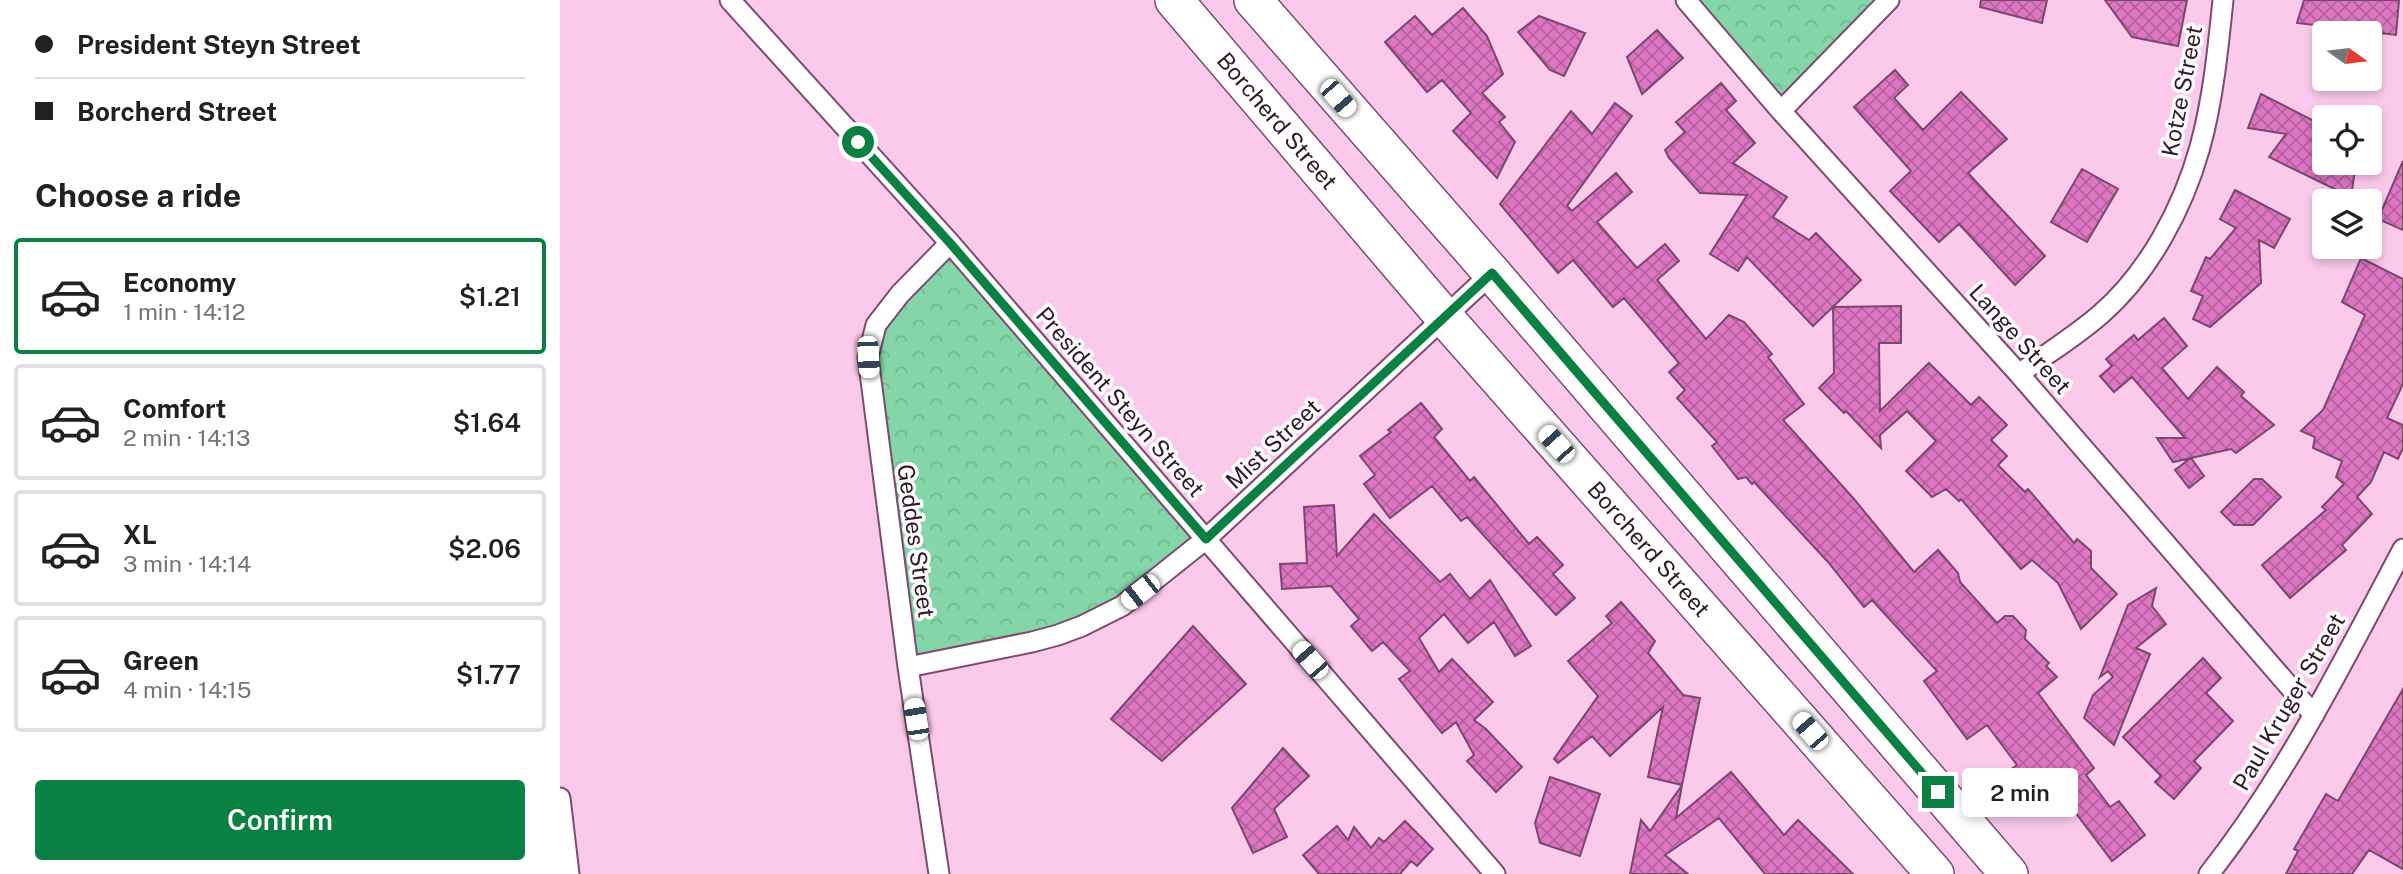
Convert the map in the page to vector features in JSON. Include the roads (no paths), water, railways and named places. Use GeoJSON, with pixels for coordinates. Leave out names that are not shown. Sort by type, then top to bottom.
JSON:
{"type":"FeatureCollection","features":[{"type":"Feature","properties":{"kind":"highway","name":"Borcherd Street"},"geometry":{"type":"LineString","coordinates":[[1174,0],[1445,318],[1936,874]]}},
{"type":"Feature","properties":{"kind":"highway"},"geometry":{"type":"LineString","coordinates":[[1253,0],[2010,874]]}},
{"type":"Feature","properties":{"kind":"street","name":"President Steyn Street"},"geometry":{"type":"LineString","coordinates":[[730,0],[950,243],[1495,874]]}},
{"type":"Feature","properties":{"kind":"street","name":"Lange Street"},"geometry":{"type":"LineString","coordinates":[[1686,0],[1781,111],[2020,374],[2314,715]]}},
{"type":"Feature","properties":{"kind":"street"},"geometry":{"type":"LineString","coordinates":[[1781,111],[1889,0]]}},
{"type":"Feature","properties":{"kind":"street","name":"Kotze Street"},"geometry":{"type":"LineString","coordinates":[[2020,374],[2100,315],[2127,289],[2165,230],[2183,194],[2201,145],[2208,113],[2223,0]]}},
{"type":"Feature","properties":{"kind":"street","name":"Geddes Street"},"geometry":{"type":"LineString","coordinates":[[939,874],[908,667],[868,357],[876,325],[900,294],[950,243]]}},
{"type":"Feature","properties":{"kind":"street","name":"Mist Street"},"geometry":{"type":"LineString","coordinates":[[908,667],[1032,642],[1082,626],[1122,606],[1206,539],[1492,273]]}},
{"type":"Feature","properties":{"kind":"street","name":"Paul Kruger Street"},"geometry":{"type":"LineString","coordinates":[[2209,874],[2260,802],[2314,715],[2403,549]]}},
{"type":"Feature","properties":{"kind":"street"},"geometry":{"type":"LineString","coordinates":[[560,798],[569,874]]}}]}
